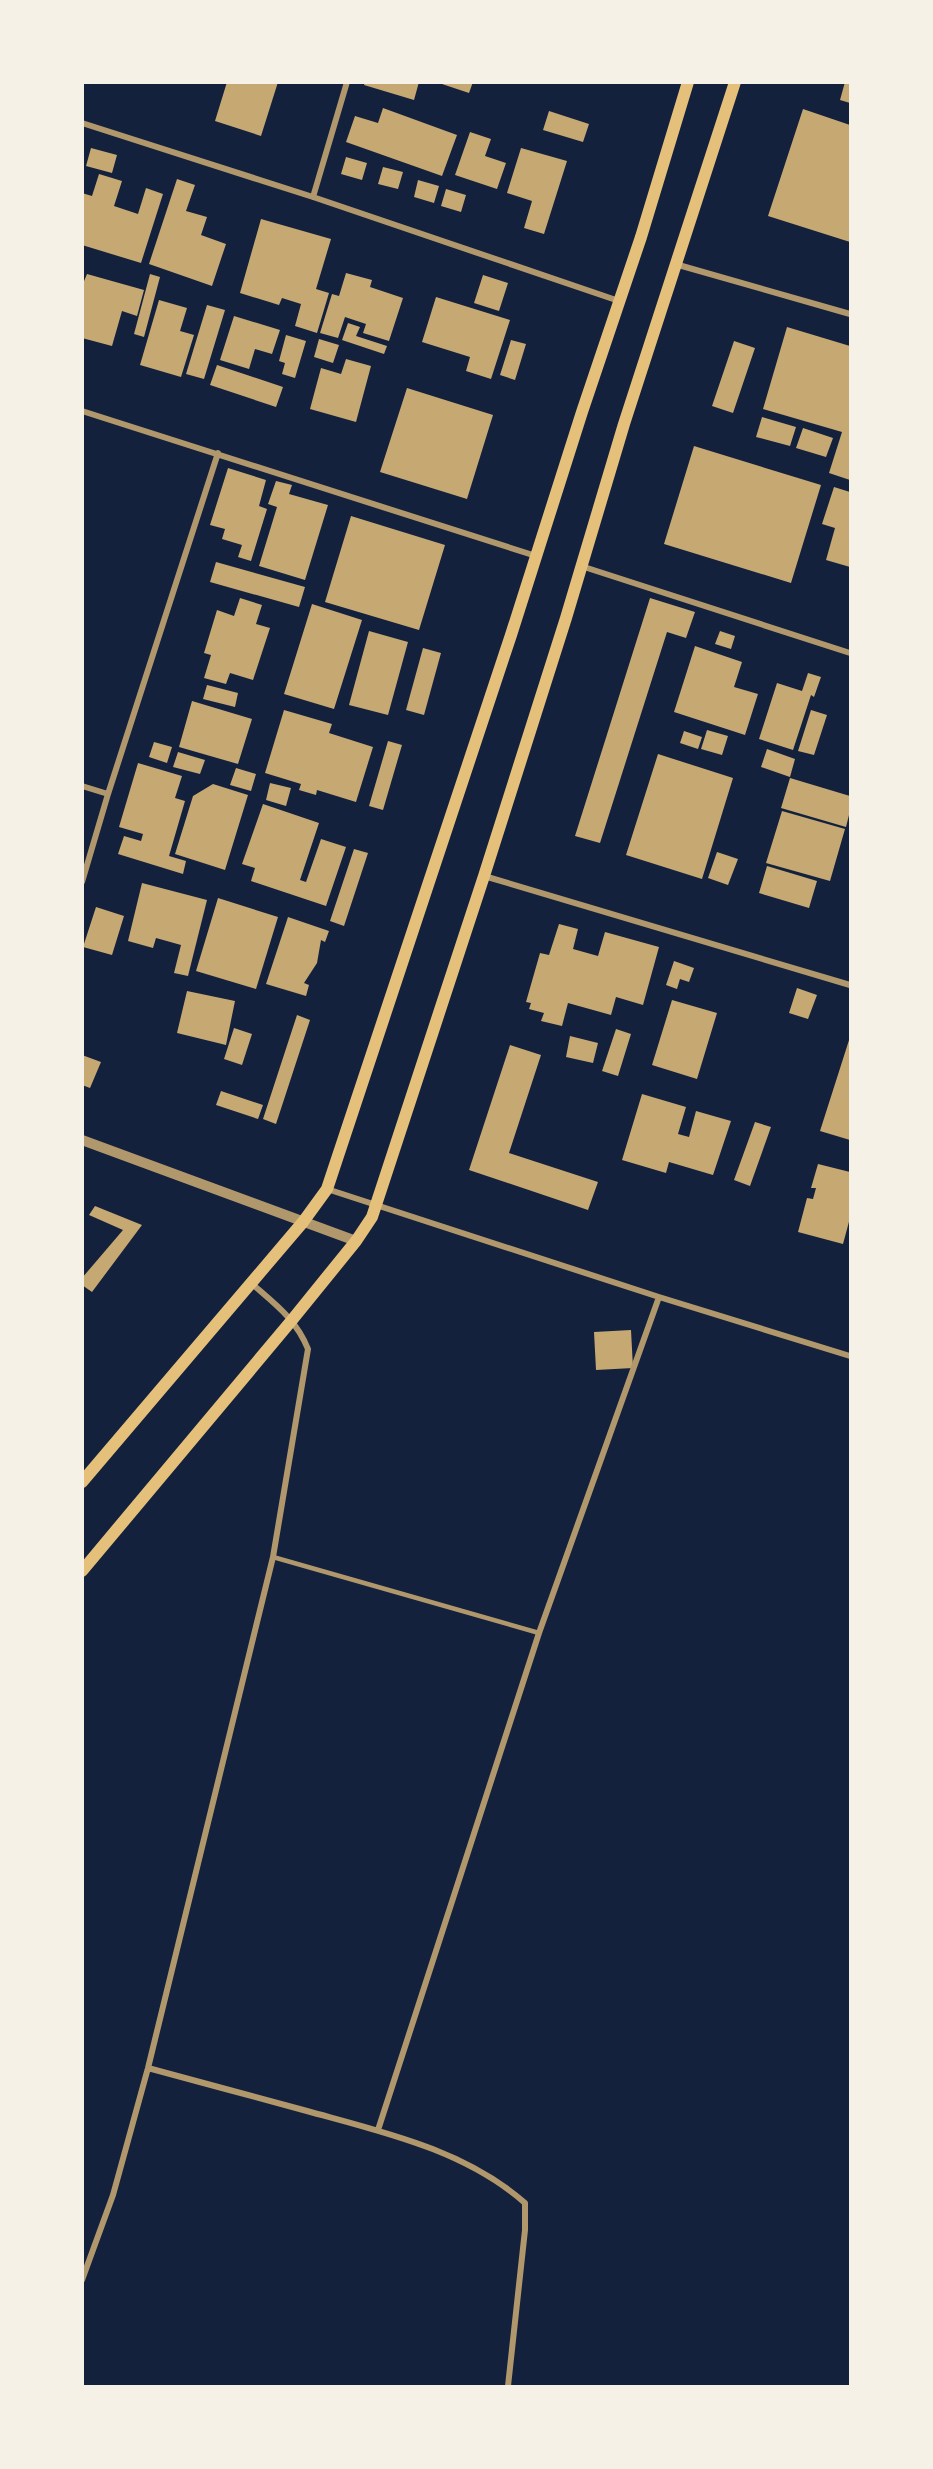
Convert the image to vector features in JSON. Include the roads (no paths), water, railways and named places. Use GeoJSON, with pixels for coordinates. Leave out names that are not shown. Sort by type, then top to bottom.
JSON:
{"type":"FeatureCollection","features":[{"type":"Feature","properties":{"kind":"main road"},"geometry":{"type":"LineString","coordinates":[[82,1482],[303,1222],[327,1189],[537,557],[641,237],[688,82]]}},
{"type":"Feature","properties":{"kind":"main road"},"geometry":{"type":"LineString","coordinates":[[82,1571],[356,1241],[366,1227],[376,1205],[484,876],[675,264],[735,82]]}},
{"type":"Feature","properties":{"kind":"street"},"geometry":{"type":"LineString","coordinates":[[313,197],[347,82]]}},
{"type":"Feature","properties":{"kind":"street"},"geometry":{"type":"LineString","coordinates":[[82,123],[313,197],[619,301]]}},
{"type":"Feature","properties":{"kind":"street"},"geometry":{"type":"LineString","coordinates":[[675,264],[850,314]]}},
{"type":"Feature","properties":{"kind":"street"},"geometry":{"type":"LineString","coordinates":[[82,411],[537,557]]}},
{"type":"Feature","properties":{"kind":"street"},"geometry":{"type":"LineString","coordinates":[[82,882],[108,794],[218,453]]}},
{"type":"Feature","properties":{"kind":"street"},"geometry":{"type":"LineString","coordinates":[[581,566],[850,653]]}},
{"type":"Feature","properties":{"kind":"street"},"geometry":{"type":"LineString","coordinates":[[82,786],[108,794]]}},
{"type":"Feature","properties":{"kind":"street"},"geometry":{"type":"LineString","coordinates":[[484,876],[850,985]]}},
{"type":"Feature","properties":{"kind":"street"},"geometry":{"type":"LineString","coordinates":[[82,1140],[356,1241]]}},
{"type":"Feature","properties":{"kind":"street"},"geometry":{"type":"LineString","coordinates":[[327,1189],[659,1297],[850,1356]]}},
{"type":"Feature","properties":{"kind":"street"},"geometry":{"type":"LineString","coordinates":[[82,2280],[113,2195],[148,2068],[273,1557],[308,1349],[301,1332],[292,1320],[251,1283]]}},
{"type":"Feature","properties":{"kind":"street"},"geometry":{"type":"LineString","coordinates":[[378,2130],[538,1633],[659,1297]]}},
{"type":"Feature","properties":{"kind":"street"},"geometry":{"type":"LineString","coordinates":[[148,2068],[378,2130],[448,2156],[484,2172],[507,2186],[525,2203],[525,2230],[508,2386]]}},
{"type":"Feature","properties":{"kind":"lane"},"geometry":{"type":"LineString","coordinates":[[273,1557],[538,1633]]}}]}
